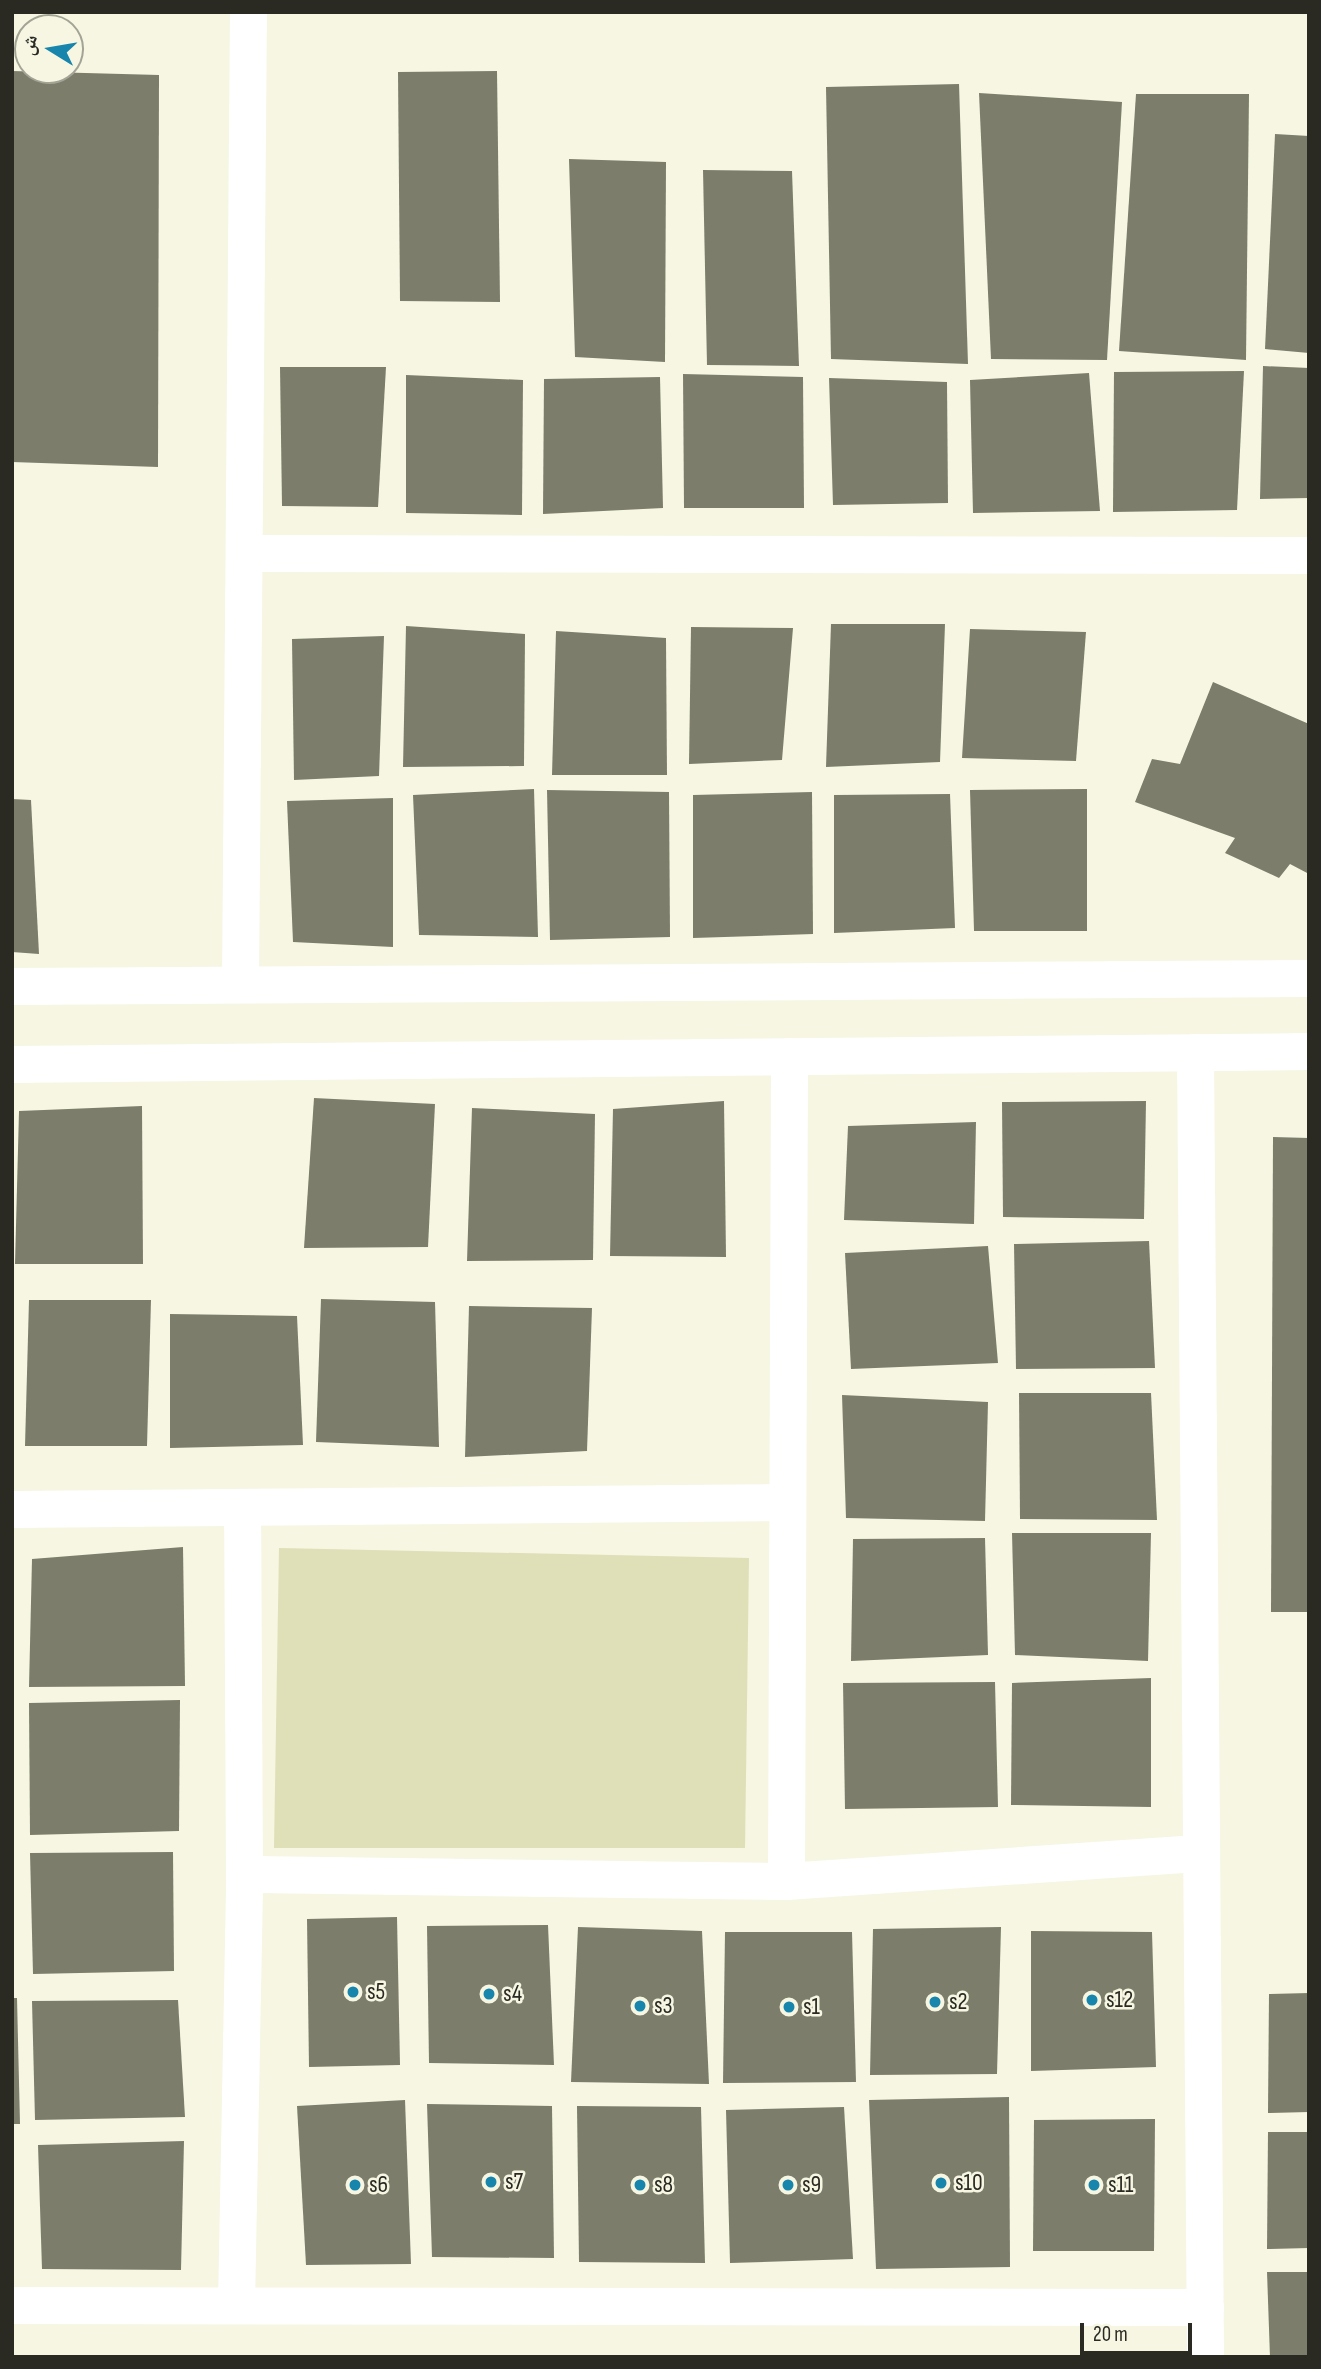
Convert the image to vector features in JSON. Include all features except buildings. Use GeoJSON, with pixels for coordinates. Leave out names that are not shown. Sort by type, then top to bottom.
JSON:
{"type":"FeatureCollection","features":[{"type":"Feature","properties":{"kind":"street"},"geometry":{"type":"LineString","coordinates":[[240,985],[248,12]]}},
{"type":"Feature","properties":{"kind":"street"},"geometry":{"type":"LineString","coordinates":[[244,553],[1309,555]]}},
{"type":"Feature","properties":{"kind":"street"},"geometry":{"type":"LineString","coordinates":[[12,986],[1309,978]]}},
{"type":"Feature","properties":{"kind":"street"},"geometry":{"type":"LineString","coordinates":[[12,1064],[1309,1051]]}},
{"type":"Feature","properties":{"kind":"street"},"geometry":{"type":"LineString","coordinates":[[1195,1052],[1205,2357]]}},
{"type":"Feature","properties":{"kind":"street"},"geometry":{"type":"LineString","coordinates":[[786,1881],[789,1056]]}},
{"type":"Feature","properties":{"kind":"street"},"geometry":{"type":"LineString","coordinates":[[12,1509],[786,1502]]}},
{"type":"Feature","properties":{"kind":"street"},"geometry":{"type":"LineString","coordinates":[[236,2305],[244,1874],[242,1507]]}},
{"type":"Feature","properties":{"kind":"street"},"geometry":{"type":"LineString","coordinates":[[244,1874],[786,1881],[1201,1853]]}},
{"type":"Feature","properties":{"kind":"street"},"geometry":{"type":"LineString","coordinates":[[12,2305],[1205,2306]]}},
{"type":"Feature","properties":{"kind":"green space"},"geometry":{"type":"Polygon","coordinates":[[[279,1548],[749,1558],[745,1848],[274,1848],[279,1548]]]}},
{"type":"Feature","properties":{"kind":"place","name":"s5"},"geometry":{"type":"Point","coordinates":[353,1992]}},
{"type":"Feature","properties":{"kind":"place","name":"s4"},"geometry":{"type":"Point","coordinates":[489,1994]}},
{"type":"Feature","properties":{"kind":"place","name":"s12"},"geometry":{"type":"Point","coordinates":[1092,2000]}},
{"type":"Feature","properties":{"kind":"place","name":"s2"},"geometry":{"type":"Point","coordinates":[935,2002]}},
{"type":"Feature","properties":{"kind":"place","name":"s3"},"geometry":{"type":"Point","coordinates":[640,2006]}},
{"type":"Feature","properties":{"kind":"place","name":"s1"},"geometry":{"type":"Point","coordinates":[789,2007]}},
{"type":"Feature","properties":{"kind":"place","name":"s7"},"geometry":{"type":"Point","coordinates":[491,2182]}},
{"type":"Feature","properties":{"kind":"place","name":"s10"},"geometry":{"type":"Point","coordinates":[941,2183]}},
{"type":"Feature","properties":{"kind":"place","name":"s6"},"geometry":{"type":"Point","coordinates":[355,2185]}},
{"type":"Feature","properties":{"kind":"place","name":"s8"},"geometry":{"type":"Point","coordinates":[640,2185]}},
{"type":"Feature","properties":{"kind":"place","name":"s9"},"geometry":{"type":"Point","coordinates":[788,2185]}},
{"type":"Feature","properties":{"kind":"place","name":"s11"},"geometry":{"type":"Point","coordinates":[1094,2185]}}]}
